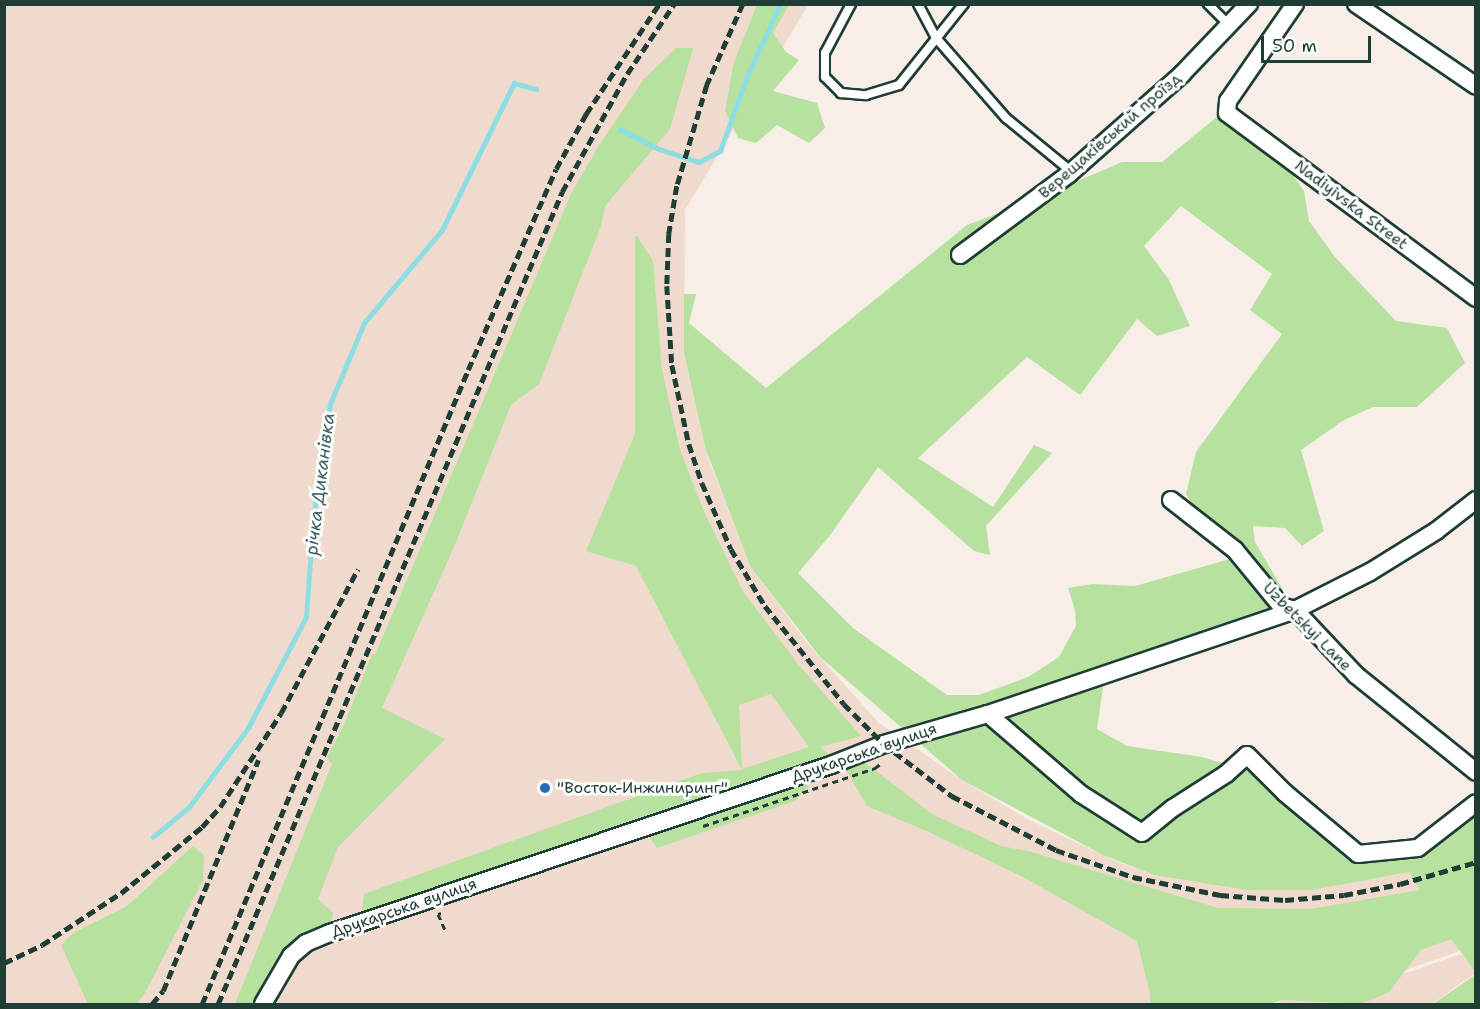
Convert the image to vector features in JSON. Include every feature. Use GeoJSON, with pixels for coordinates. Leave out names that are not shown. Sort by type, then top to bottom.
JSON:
{"type":"FeatureCollection","features":[{"type":"Feature","properties":{"kind":"street","name":"Верещаківський проїзд"},"geometry":{"type":"LineString","coordinates":[[960,255],[1072,172],[1182,74],[1249,4]]}},
{"type":"Feature","properties":{"kind":"street","name":"Nadiyivska Street"},"geometry":{"type":"LineString","coordinates":[[1295,4],[1228,101],[1227,113],[1476,298]]}},
{"type":"Feature","properties":{"kind":"street"},"geometry":{"type":"LineString","coordinates":[[1356,4],[1476,86]]}},
{"type":"Feature","properties":{"kind":"street","name":"Uzbetskyi Lane"},"geometry":{"type":"LineString","coordinates":[[1171,500],[1235,550],[1281,606],[1294,610],[1356,675],[1476,772]]}},
{"type":"Feature","properties":{"kind":"street","name":"Друкарська вулиця"},"geometry":{"type":"LineString","coordinates":[[263,1005],[291,956],[306,943],[330,933],[831,765],[884,744],[988,714],[1294,610],[1370,572],[1436,531],[1476,500]]}},
{"type":"Feature","properties":{"kind":"street"},"geometry":{"type":"LineString","coordinates":[[988,714],[1081,794],[1142,833],[1173,808],[1226,774],[1247,755],[1285,793],[1358,854],[1418,848],[1476,803]]}},
{"type":"Feature","properties":{"kind":"lane"},"geometry":{"type":"LineString","coordinates":[[850,4],[825,53],[825,77],[841,93],[866,95],[898,85],[964,4]]}},
{"type":"Feature","properties":{"kind":"lane"},"geometry":{"type":"LineString","coordinates":[[918,4],[937,39],[1006,118],[1072,172]]}},
{"type":"Feature","properties":{"kind":"lane"},"geometry":{"type":"LineString","coordinates":[[1208,4],[1229,25]]}},
{"type":"Feature","properties":{"kind":"shaded area"},"geometry":{"type":"Polygon","coordinates":[[[5,4],[808,5],[685,210],[684,353],[708,458],[750,566],[808,644],[879,723],[962,780],[1029,820],[1118,862],[1154,875],[1246,890],[1313,890],[1409,872],[1460,951],[1406,970],[1342,980],[1406,973],[1461,954],[1476,970],[1475,973],[1432,1004],[1276,1004],[1283,1000],[1325,1001],[1276,995],[1254,1004],[5,1004],[5,4]]]}},
{"type":"Feature","properties":{"kind":"green space"},"geometry":{"type":"Polygon","coordinates":[[[757,5],[789,5],[773,33],[786,52],[799,60],[773,91],[817,103],[825,128],[809,143],[777,125],[756,143],[738,138],[725,111],[734,62],[757,5]]]}},
{"type":"Feature","properties":{"kind":"green space"},"geometry":{"type":"Polygon","coordinates":[[[676,48],[693,48],[670,129],[605,206],[601,226],[539,384],[511,405],[454,547],[382,708],[445,739],[338,847],[318,899],[333,913],[330,933],[306,943],[263,1004],[235,1004],[332,764],[327,757],[344,725],[372,654],[375,655],[571,194],[598,147],[644,79],[676,48]]]}},
{"type":"Feature","properties":{"kind":"green space"},"geometry":{"type":"Polygon","coordinates":[[[1218,116],[1275,149],[1304,191],[1309,221],[1335,257],[1396,321],[1447,328],[1465,363],[1417,407],[1373,407],[1344,420],[1301,450],[1324,531],[1302,546],[1285,528],[1253,526],[1255,542],[1283,590],[1277,616],[1105,674],[1097,729],[1127,746],[1202,757],[1258,774],[1304,820],[1358,854],[1395,849],[1461,814],[1475,803],[1475,971],[1451,939],[1421,950],[1389,992],[1361,1004],[1283,1000],[1268,1004],[1150,1004],[1150,994],[1137,941],[1023,877],[929,832],[867,806],[841,761],[859,758],[932,814],[1001,846],[1028,851],[1218,908],[1311,909],[1420,890],[1409,872],[1313,890],[1246,890],[1154,875],[1103,855],[962,780],[820,657],[750,566],[706,450],[684,353],[684,294],[696,294],[689,323],[766,388],[967,225],[1036,199],[1122,162],[1162,162],[1218,116]],[[1181,206],[1144,246],[1169,280],[1190,326],[1157,336],[1137,319],[1080,395],[1027,357],[918,458],[993,507],[1034,445],[1052,453],[986,526],[990,555],[974,551],[878,467],[831,534],[798,573],[853,628],[947,695],[979,695],[1028,677],[1059,657],[1076,626],[1075,610],[1068,588],[1093,584],[1135,586],[1230,559],[1213,541],[1186,494],[1196,452],[1282,334],[1250,310],[1272,274],[1181,206]]]}},
{"type":"Feature","properties":{"kind":"green space"},"geometry":{"type":"Polygon","coordinates":[[[635,236],[637,236],[653,261],[662,370],[680,450],[705,514],[744,593],[798,664],[861,736],[820,747],[833,758],[795,801],[657,848],[640,823],[362,912],[364,894],[702,773],[742,770],[636,566],[586,551],[635,434],[635,236]],[[771,694],[739,705],[742,769],[809,747],[771,694]]]}},
{"type":"Feature","properties":{"kind":"green space"},"geometry":{"type":"Polygon","coordinates":[[[193,846],[204,855],[203,880],[145,993],[137,1004],[88,1004],[61,945],[73,933],[127,906],[193,846]]]}},
{"type":"Feature","properties":{"kind":"green space"},"geometry":{"type":"Polygon","coordinates":[[[1475,975],[1475,1004],[1433,1004],[1475,975]]]}},
{"type":"Feature","properties":{"kind":"waterway","name":"річка Диканівка"},"geometry":{"type":"LineString","coordinates":[[620,129],[659,149],[699,162],[720,151],[746,79],[780,4]]}},
{"type":"Feature","properties":{"kind":"waterway","name":"річка Диканівка"},"geometry":{"type":"LineString","coordinates":[[153,837],[189,807],[248,728],[306,617],[313,519],[330,404],[364,323],[442,230],[514,83],[536,89]]}},
{"type":"Feature","properties":{"kind":"railway"},"geometry":{"type":"LineString","coordinates":[[202,1004],[468,370],[556,169],[586,114],[659,4]]}},
{"type":"Feature","properties":{"kind":"railway"},"geometry":{"type":"LineString","coordinates":[[218,1004],[562,192],[627,74],[674,4]]}},
{"type":"Feature","properties":{"kind":"railway"},"geometry":{"type":"LineString","coordinates":[[743,4],[707,85],[677,186],[669,234],[667,286],[672,365],[689,444],[702,483],[731,549],[765,606],[844,704],[884,744],[952,796],[1056,850],[1133,877],[1220,895],[1285,900],[1344,895],[1400,884],[1476,862]]}},
{"type":"Feature","properties":{"kind":"railway"},"geometry":{"type":"LineString","coordinates":[[4,963],[42,945],[121,893],[202,827],[220,807],[281,713],[358,569]]}},
{"type":"Feature","properties":{"kind":"railway"},"geometry":{"type":"LineString","coordinates":[[152,1004],[163,991],[258,760]]}},
{"type":"Feature","properties":{"kind":"place","name":"\"Восток-Инжиниринг\""},"geometry":{"type":"Point","coordinates":[545,788]}}]}
